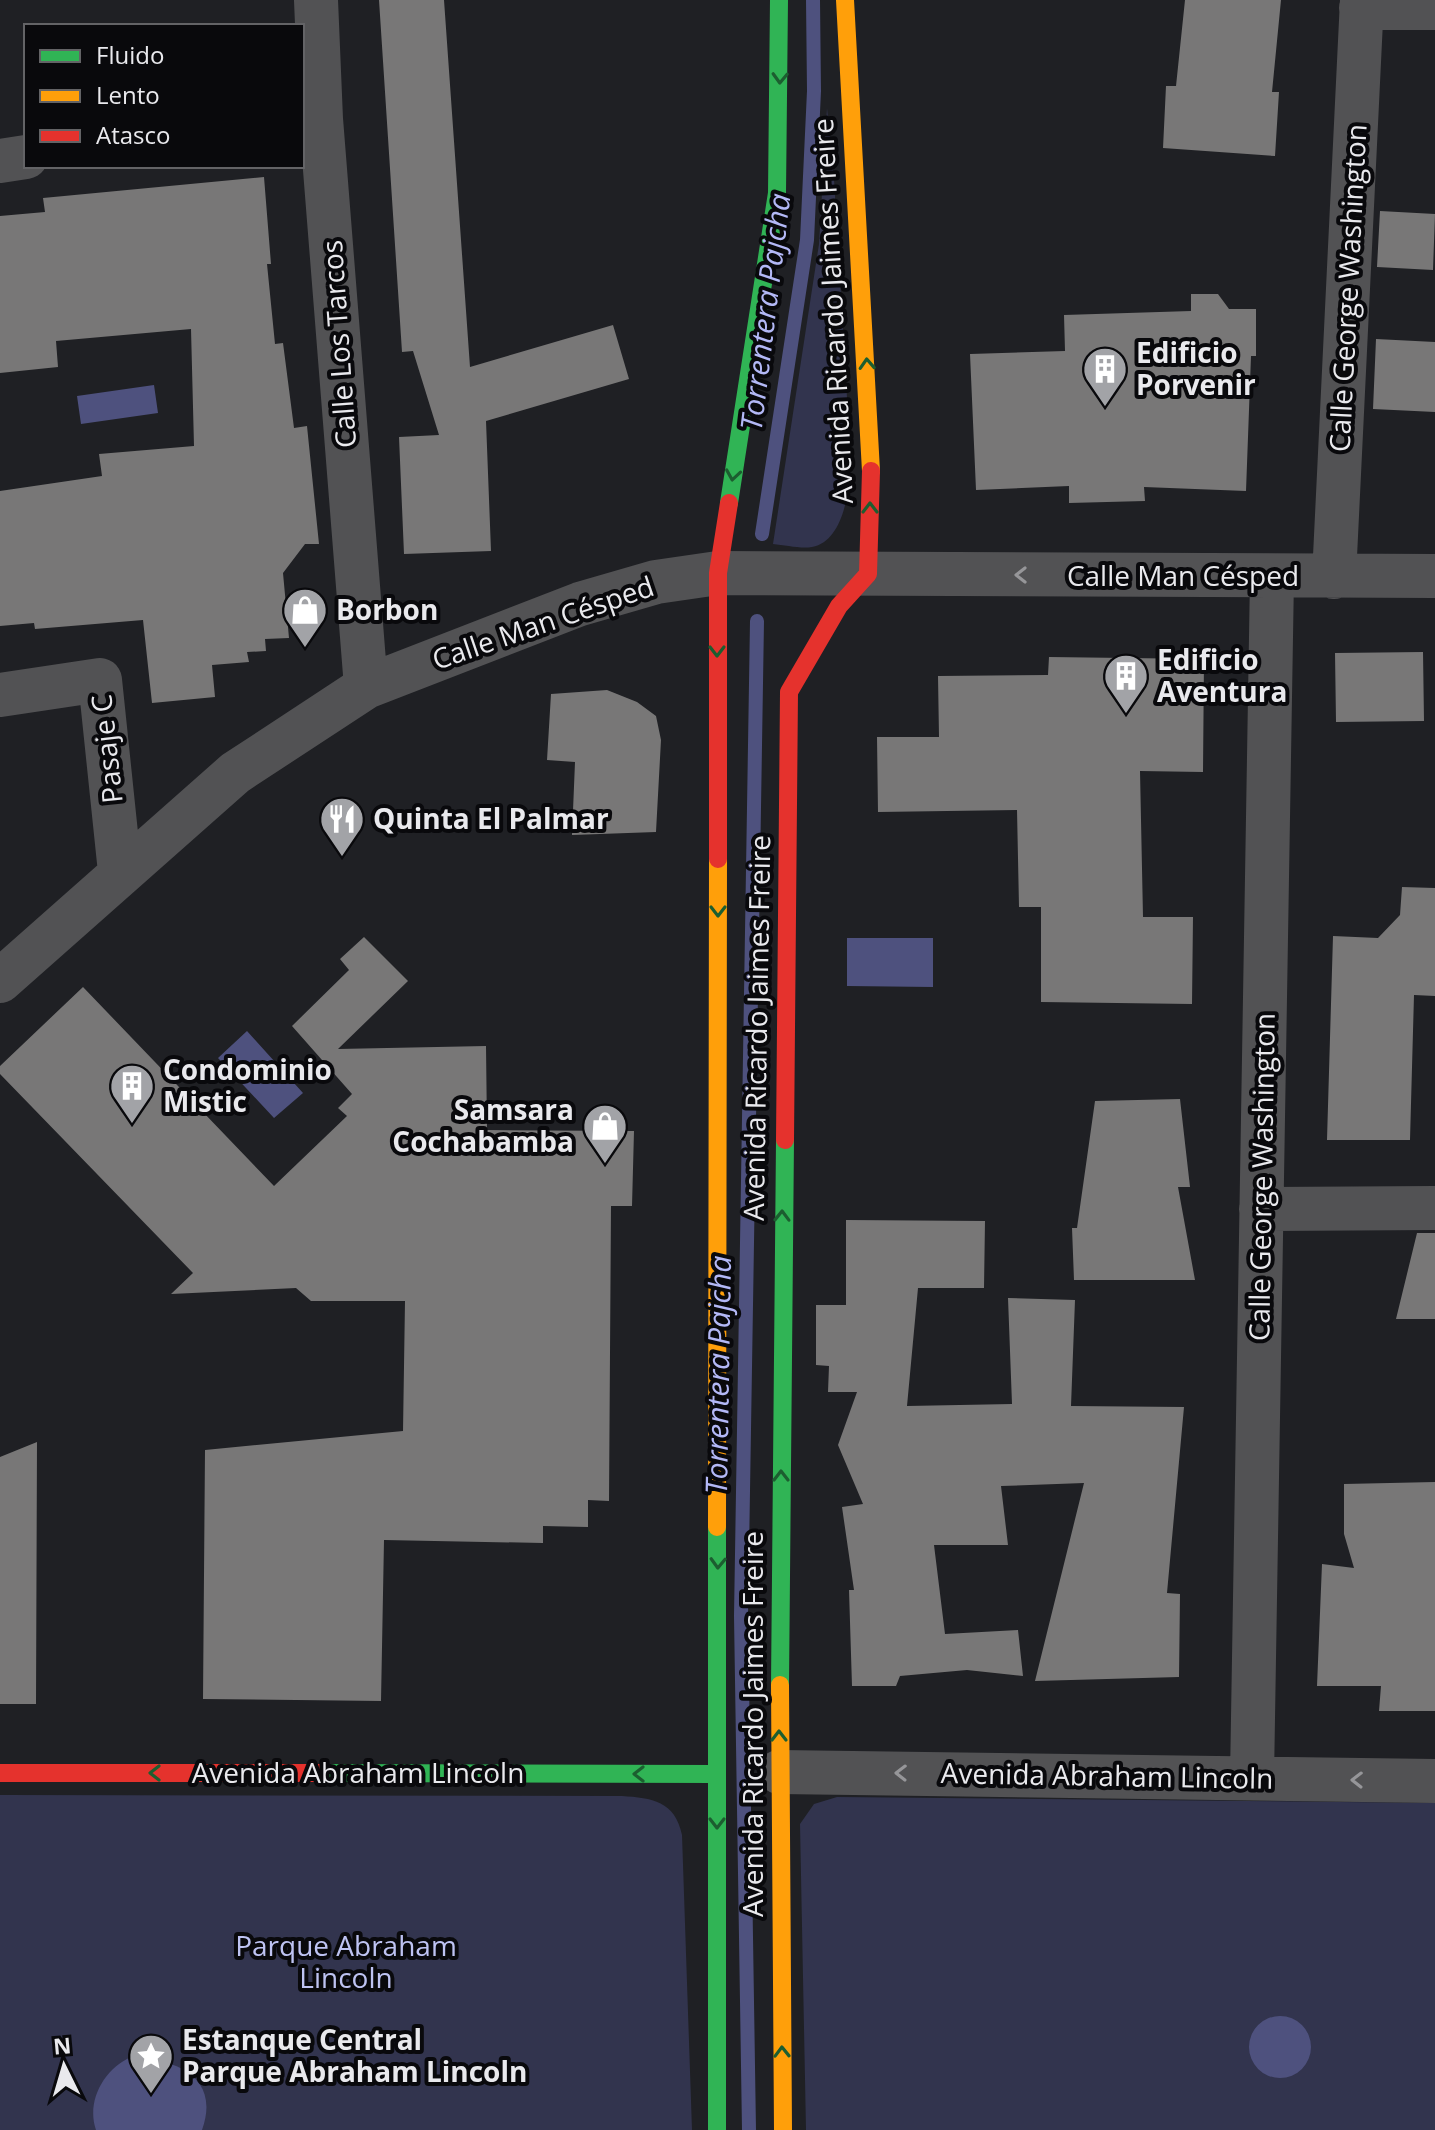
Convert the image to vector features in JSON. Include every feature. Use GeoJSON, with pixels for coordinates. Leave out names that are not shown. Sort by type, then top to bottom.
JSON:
{"type":"FeatureCollection","features":[{"type":"Feature","properties":{"kind":"main road","name":"Avenida Ricardo Jaimes Freire"},"geometry":{"type":"LineString","coordinates":[[717,2130],[718,573],[777,193],[779,0]]}},
{"type":"Feature","properties":{"kind":"main road","name":"Avenida Ricardo Jaimes Freire"},"geometry":{"type":"LineString","coordinates":[[783,2130],[779,1772],[789,692],[839,606],[868,574],[872,442],[845,0]]}},
{"type":"Feature","properties":{"kind":"main road","name":"Avenida Abraham Lincoln"},"geometry":{"type":"LineString","coordinates":[[0,1773],[717,1774]]}},
{"type":"Feature","properties":{"kind":"street","name":"Calle Los Tarcos"},"geometry":{"type":"LineString","coordinates":[[316,0],[312,120],[366,687]]}},
{"type":"Feature","properties":{"kind":"street"},"geometry":{"type":"LineString","coordinates":[[1361,4],[1435,8]]}},
{"type":"Feature","properties":{"kind":"street","name":"Calle George Washington"},"geometry":{"type":"LineString","coordinates":[[1334,577],[1361,4]]}},
{"type":"Feature","properties":{"kind":"street"},"geometry":{"type":"LineString","coordinates":[[0,161],[24,157]]}},
{"type":"Feature","properties":{"kind":"street","name":"Calle Man Césped"},"geometry":{"type":"LineString","coordinates":[[0,981],[235,773],[366,687],[580,604],[656,582],[718,573],[1435,576]]}},
{"type":"Feature","properties":{"kind":"street","name":"Calle George Washington"},"geometry":{"type":"LineString","coordinates":[[1252,1778],[1272,577]]}},
{"type":"Feature","properties":{"kind":"street","name":"Pasaje C"},"geometry":{"type":"LineString","coordinates":[[0,695],[100,680],[120,872]]}},
{"type":"Feature","properties":{"kind":"street"},"geometry":{"type":"LineString","coordinates":[[1261,1209],[1435,1208]]}},
{"type":"Feature","properties":{"kind":"street","name":"Avenida Abraham Lincoln"},"geometry":{"type":"LineString","coordinates":[[779,1772],[1435,1781]]}},
{"type":"Feature","properties":{"kind":"green space"},"geometry":{"type":"Polygon","coordinates":[[[827,108],[851,465],[849,488],[838,525],[823,543],[803,548],[773,544],[819,244],[827,108]]]}},
{"type":"Feature","properties":{"kind":"green space","name":"Parque Abraham Lincoln"},"geometry":{"type":"Polygon","coordinates":[[[0,1795],[622,1796],[661,1804],[674,1815],[682,1835],[692,2130],[0,2130],[0,1795]]]}},
{"type":"Feature","properties":{"kind":"green space"},"geometry":{"type":"Polygon","coordinates":[[[837,1797],[1435,1803],[1435,2130],[806,2130],[800,1824],[814,1804],[837,1797]]]}},
{"type":"Feature","properties":{"kind":"shaded area"},"geometry":{"type":"Polygon","coordinates":[[[154,385],[158,413],[81,424],[77,396],[154,385]]]}},
{"type":"Feature","properties":{"kind":"shaded area"},"geometry":{"type":"Polygon","coordinates":[[[847,938],[933,938],[933,987],[847,986],[847,938]]]}},
{"type":"Feature","properties":{"kind":"shaded area"},"geometry":{"type":"Polygon","coordinates":[[[247,1031],[303,1093],[274,1118],[218,1058],[247,1031]]]}},
{"type":"Feature","properties":{"kind":"shaded area"},"geometry":{"type":"Polygon","coordinates":[[[1280,2016],[1302,2025],[1311,2047],[1302,2069],[1280,2078],[1258,2069],[1249,2047],[1258,2025],[1280,2016]]]}},
{"type":"Feature","properties":{"kind":"shaded area","name":"Estanque Central Parque Abraham Lincoln"},"geometry":{"type":"Polygon","coordinates":[[[131,2057],[178,2067],[200,2084],[206,2112],[202,2130],[96,2130],[93,2108],[100,2087],[113,2069],[131,2057]]]}},
{"type":"Feature","properties":{"kind":"building"},"geometry":{"type":"Polygon","coordinates":[[[379,0],[444,0],[470,367],[613,325],[629,379],[486,421],[491,551],[404,554],[399,437],[439,435],[413,351],[402,352],[379,0]]]}},
{"type":"Feature","properties":{"kind":"building"},"geometry":{"type":"Polygon","coordinates":[[[1185,0],[1281,0],[1272,92],[1279,92],[1275,156],[1163,148],[1166,86],[1176,86],[1185,0]]]}},
{"type":"Feature","properties":{"kind":"building"},"geometry":{"type":"Polygon","coordinates":[[[264,177],[271,264],[267,264],[275,344],[283,343],[294,428],[307,426],[319,544],[305,544],[283,573],[289,638],[265,639],[266,651],[247,652],[249,662],[212,665],[215,697],[152,703],[143,620],[35,629],[34,623],[0,626],[0,491],[102,476],[99,454],[194,446],[191,329],[56,341],[58,367],[0,373],[0,216],[45,212],[43,198],[264,177]]]}},
{"type":"Feature","properties":{"kind":"building"},"geometry":{"type":"Polygon","coordinates":[[[1380,211],[1435,214],[1433,270],[1377,267],[1380,211]]]}},
{"type":"Feature","properties":{"kind":"building"},"geometry":{"type":"Polygon","coordinates":[[[1191,294],[1218,294],[1229,309],[1256,309],[1256,356],[1251,356],[1246,491],[1144,487],[1145,501],[1069,503],[1069,486],[976,490],[970,354],[1065,351],[1064,315],[1191,311],[1191,294]]]}},
{"type":"Feature","properties":{"kind":"building"},"geometry":{"type":"Polygon","coordinates":[[[1376,339],[1435,342],[1435,412],[1373,409],[1376,339]]]}},
{"type":"Feature","properties":{"kind":"building"},"geometry":{"type":"Polygon","coordinates":[[[1423,652],[1424,721],[1336,722],[1335,653],[1423,652]]]}},
{"type":"Feature","properties":{"kind":"building"},"geometry":{"type":"Polygon","coordinates":[[[1049,657],[1204,659],[1203,772],[1140,771],[1143,917],[1193,917],[1192,1004],[1041,1002],[1041,907],[1019,907],[1017,810],[878,812],[877,737],[939,737],[938,676],[1048,675],[1049,657]]]}},
{"type":"Feature","properties":{"kind":"building"},"geometry":{"type":"Polygon","coordinates":[[[607,690],[637,702],[656,716],[661,740],[656,832],[572,835],[575,762],[547,760],[551,694],[607,690]]]}},
{"type":"Feature","properties":{"kind":"building"},"geometry":{"type":"Polygon","coordinates":[[[1402,887],[1435,888],[1435,996],[1414,995],[1410,1140],[1327,1140],[1333,936],[1378,938],[1400,915],[1402,887]]]}},
{"type":"Feature","properties":{"kind":"building"},"geometry":{"type":"Polygon","coordinates":[[[364,937],[408,981],[338,1049],[486,1046],[487,1130],[634,1131],[632,1206],[611,1206],[609,1501],[588,1500],[588,1527],[543,1526],[543,1543],[384,1540],[381,1701],[203,1699],[205,1450],[403,1431],[405,1301],[311,1301],[296,1288],[171,1294],[193,1273],[0,1074],[0,1066],[83,987],[274,1186],[347,1116],[338,1108],[352,1094],[292,1026],[349,970],[340,959],[364,937]]]}},
{"type":"Feature","properties":{"kind":"building"},"geometry":{"type":"Polygon","coordinates":[[[1180,1099],[1190,1187],[1178,1187],[1195,1280],[1074,1280],[1072,1228],[1077,1228],[1095,1101],[1180,1099]]]}},
{"type":"Feature","properties":{"kind":"building"},"geometry":{"type":"Polygon","coordinates":[[[846,1220],[985,1221],[984,1288],[918,1288],[907,1406],[1012,1404],[1008,1298],[1075,1300],[1071,1406],[1184,1407],[1167,1593],[1180,1594],[1179,1677],[1035,1681],[1084,1483],[1001,1486],[1008,1545],[934,1545],[945,1634],[1018,1630],[1023,1676],[967,1670],[900,1676],[896,1686],[852,1686],[849,1590],[854,1590],[842,1507],[863,1504],[838,1445],[857,1392],[828,1392],[829,1366],[816,1365],[816,1305],[846,1305],[846,1220]]]}},
{"type":"Feature","properties":{"kind":"building"},"geometry":{"type":"Polygon","coordinates":[[[1417,1233],[1435,1233],[1435,1319],[1396,1319],[1417,1233]]]}},
{"type":"Feature","properties":{"kind":"building"},"geometry":{"type":"Polygon","coordinates":[[[37,1442],[36,1704],[0,1704],[0,1457],[37,1442]]]}},
{"type":"Feature","properties":{"kind":"building"},"geometry":{"type":"Polygon","coordinates":[[[1435,1482],[1435,1711],[1379,1711],[1381,1686],[1317,1686],[1322,1564],[1354,1568],[1344,1534],[1344,1484],[1435,1482]]]}},
{"type":"Feature","properties":{"kind":"waterway","name":"Torrentera Pajcha"},"geometry":{"type":"LineString","coordinates":[[762,534],[807,240],[814,91],[813,0]]}},
{"type":"Feature","properties":{"kind":"waterway","name":"Torrentera Pajcha"},"geometry":{"type":"LineString","coordinates":[[749,2130],[741,1616],[757,621]]}},
{"type":"Feature","properties":{"kind":"traffic: fast"},"geometry":{"type":"LineString","coordinates":[[729,503],[777,193],[779,0]]}},
{"type":"Feature","properties":{"kind":"traffic: fast"},"geometry":{"type":"LineString","coordinates":[[780,1685],[785,1140]]}},
{"type":"Feature","properties":{"kind":"traffic: fast"},"geometry":{"type":"LineString","coordinates":[[717,1527],[717,2130]]}},
{"type":"Feature","properties":{"kind":"traffic: fast"},"geometry":{"type":"LineString","coordinates":[[320,1773],[717,1774]]}},
{"type":"Feature","properties":{"kind":"traffic: slow"},"geometry":{"type":"LineString","coordinates":[[845,0],[871,471]]}},
{"type":"Feature","properties":{"kind":"traffic: slow"},"geometry":{"type":"LineString","coordinates":[[717,1527],[718,859]]}},
{"type":"Feature","properties":{"kind":"traffic: slow"},"geometry":{"type":"LineString","coordinates":[[780,1685],[783,2130]]}},
{"type":"Feature","properties":{"kind":"traffic: jam"},"geometry":{"type":"LineString","coordinates":[[785,1140],[789,692],[839,606],[868,574],[871,471]]}},
{"type":"Feature","properties":{"kind":"traffic: jam"},"geometry":{"type":"LineString","coordinates":[[718,859],[718,573],[729,503]]}},
{"type":"Feature","properties":{"kind":"traffic: jam"},"geometry":{"type":"LineString","coordinates":[[0,1773],[320,1773]]}},
{"type":"Feature","properties":{"kind":"place","name":"Edificio Porvenir"},"geometry":{"type":"Point","coordinates":[1105,408]}},
{"type":"Feature","properties":{"kind":"place","name":"Borbon"},"geometry":{"type":"Point","coordinates":[305,649]}},
{"type":"Feature","properties":{"kind":"place","name":"Edificio Aventura"},"geometry":{"type":"Point","coordinates":[1126,715]}},
{"type":"Feature","properties":{"kind":"place","name":"Quinta El Palmar"},"geometry":{"type":"Point","coordinates":[342,858]}},
{"type":"Feature","properties":{"kind":"place","name":"Condominio Mistic"},"geometry":{"type":"Point","coordinates":[132,1125]}},
{"type":"Feature","properties":{"kind":"place","name":"Samsara Cochabamba"},"geometry":{"type":"Point","coordinates":[605,1165]}},
{"type":"Feature","properties":{"kind":"place","name":"Estanque Central Parque Abraham Lincoln"},"geometry":{"type":"Point","coordinates":[151,2095]}}]}
